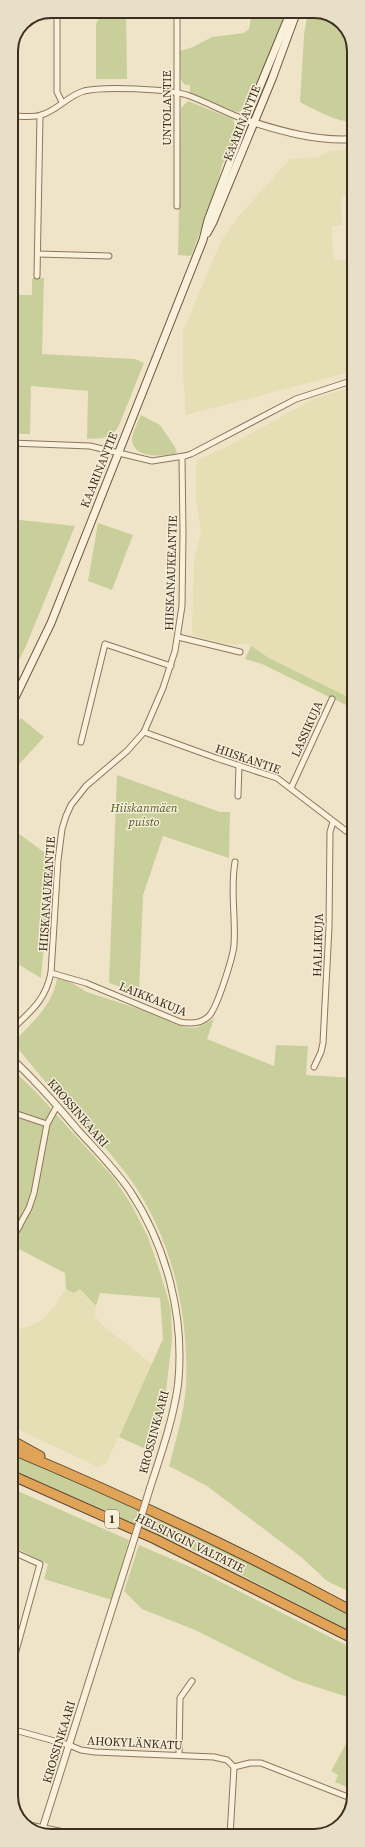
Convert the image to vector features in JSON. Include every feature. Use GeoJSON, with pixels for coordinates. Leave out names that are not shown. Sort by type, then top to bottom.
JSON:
{"type":"FeatureCollection","features":[{"type":"Feature","properties":{"kind":"highway"},"geometry":{"type":"LineString","coordinates":[[18,1444],[77,1476]]}},
{"type":"Feature","properties":{"kind":"highway","name":"HELSINGIN VALTATIE"},"geometry":{"type":"LineString","coordinates":[[18,1452],[77,1476],[220,1544],[347,1608]]}},
{"type":"Feature","properties":{"kind":"highway","name":"HELSINGIN VALTATIE"},"geometry":{"type":"LineString","coordinates":[[18,1478],[155,1539],[347,1635]]}},
{"type":"Feature","properties":{"kind":"main road","name":"KAARINANTIE"},"geometry":{"type":"LineString","coordinates":[[203,240],[208,220],[246,120],[288,18]]}},
{"type":"Feature","properties":{"kind":"main road","name":"KAARINANTIE"},"geometry":{"type":"LineString","coordinates":[[18,692],[51,624],[203,240],[213,222],[254,123],[294,18]]}},
{"type":"Feature","properties":{"kind":"street"},"geometry":{"type":"LineString","coordinates":[[57,18],[57,92],[62,102]]}},
{"type":"Feature","properties":{"kind":"street","name":"UNTOLANTIE"},"geometry":{"type":"LineString","coordinates":[[177,18],[177,206]]}},
{"type":"Feature","properties":{"kind":"street"},"geometry":{"type":"LineString","coordinates":[[18,116],[40,116],[78,93],[90,90],[134,90],[187,96],[254,123],[324,139],[347,139]]}},
{"type":"Feature","properties":{"kind":"street"},"geometry":{"type":"LineString","coordinates":[[37,276],[40,116]]}},
{"type":"Feature","properties":{"kind":"street"},"geometry":{"type":"LineString","coordinates":[[38,254],[109,256]]}},
{"type":"Feature","properties":{"kind":"street","name":"HIISKANAUKEANTIE"},"geometry":{"type":"LineString","coordinates":[[18,1023],[41,1001],[47,989],[51,973],[58,860],[62,829],[66,816],[71,805],[86,786],[127,751],[144,732],[161,694],[171,666],[178,637],[182,606],[182,457],[191,454],[296,399],[347,382]]}},
{"type":"Feature","properties":{"kind":"street","name":"HIISKANAUKEANTIE"},"geometry":{"type":"LineString","coordinates":[[18,443],[90,446],[152,461],[177,458],[191,454]]}},
{"type":"Feature","properties":{"kind":"street"},"geometry":{"type":"LineString","coordinates":[[178,637],[240,652]]}},
{"type":"Feature","properties":{"kind":"street"},"geometry":{"type":"LineString","coordinates":[[81,742],[106,644],[171,666]]}},
{"type":"Feature","properties":{"kind":"street","name":"LASSIKUJA"},"geometry":{"type":"LineString","coordinates":[[291,788],[332,699]]}},
{"type":"Feature","properties":{"kind":"street","name":"HIISKANTIE"},"geometry":{"type":"LineString","coordinates":[[144,732],[270,775],[284,782],[347,832]]}},
{"type":"Feature","properties":{"kind":"street"},"geometry":{"type":"LineString","coordinates":[[238,796],[239,765]]}},
{"type":"Feature","properties":{"kind":"street","name":"HALLIKUJA"},"geometry":{"type":"LineString","coordinates":[[314,1067],[322,1052],[323,1043],[329,927],[330,832],[333,822]]}},
{"type":"Feature","properties":{"kind":"street","name":"LAIKKAKUJA"},"geometry":{"type":"LineString","coordinates":[[51,973],[86,983],[180,1022],[191,1024],[206,1019],[214,1008],[233,950],[233,878],[235,862]]}},
{"type":"Feature","properties":{"kind":"street","name":"KROSSINKAARI"},"geometry":{"type":"LineString","coordinates":[[18,1065],[57,1106],[130,1191],[140,1208],[159,1248],[172,1291],[179,1346],[177,1386],[170,1424],[43,1827]]}},
{"type":"Feature","properties":{"kind":"street"},"geometry":{"type":"LineString","coordinates":[[19,1227],[29,1208],[38,1178],[47,1124],[57,1106]]}},
{"type":"Feature","properties":{"kind":"street"},"geometry":{"type":"LineString","coordinates":[[18,1114],[47,1124]]}},
{"type":"Feature","properties":{"kind":"street"},"geometry":{"type":"LineString","coordinates":[[18,1554],[40,1564],[18,1644]]}},
{"type":"Feature","properties":{"kind":"street"},"geometry":{"type":"LineString","coordinates":[[179,1755],[180,1698],[192,1681]]}},
{"type":"Feature","properties":{"kind":"street","name":"AHOKYLÄNKATU"},"geometry":{"type":"LineString","coordinates":[[18,1731],[69,1745],[81,1750],[221,1758],[234,1767]]}},
{"type":"Feature","properties":{"kind":"street"},"geometry":{"type":"LineString","coordinates":[[230,1829],[234,1767],[250,1763],[271,1766],[347,1797]]}},
{"type":"Feature","properties":{"kind":"street"},"geometry":{"type":"LineString","coordinates":[[39,1826],[51,1829]]}},
{"type":"Feature","properties":{"kind":"shaded area"},"geometry":{"type":"Polygon","coordinates":[[[347,149],[347,196],[341,197],[342,225],[332,227],[333,259],[347,260],[347,373],[186,415],[183,373],[183,332],[221,241],[238,217],[290,159],[318,157],[327,152],[347,149]]]}},
{"type":"Feature","properties":{"kind":"shaded area"},"geometry":{"type":"Polygon","coordinates":[[[347,389],[347,697],[269,658],[245,643],[234,645],[208,640],[193,635],[192,630],[194,560],[201,531],[196,498],[196,461],[228,446],[315,398],[347,389]]]}},
{"type":"Feature","properties":{"kind":"shaded area"},"geometry":{"type":"Polygon","coordinates":[[[66,1289],[74,1293],[79,1289],[96,1306],[95,1316],[102,1325],[152,1364],[106,1464],[98,1467],[18,1429],[18,1329],[30,1326],[42,1320],[54,1307],[66,1289]]]}},
{"type":"Feature","properties":{"kind":"green space"},"geometry":{"type":"Polygon","coordinates":[[[99,18],[126,18],[127,79],[96,79],[96,24],[99,18]]]}},
{"type":"Feature","properties":{"kind":"green space"},"geometry":{"type":"Polygon","coordinates":[[[251,18],[285,18],[247,106],[239,112],[234,111],[190,93],[190,85],[185,85],[181,80],[180,51],[193,47],[212,37],[244,33],[249,29],[251,18]]]}},
{"type":"Feature","properties":{"kind":"green space"},"geometry":{"type":"Polygon","coordinates":[[[307,18],[316,18],[327,21],[336,26],[344,36],[347,47],[347,121],[333,118],[300,102],[304,35],[307,18]]]}},
{"type":"Feature","properties":{"kind":"green space"},"geometry":{"type":"Polygon","coordinates":[[[188,101],[233,119],[236,130],[235,137],[222,165],[214,196],[191,256],[178,255],[181,108],[188,101]]]}},
{"type":"Feature","properties":{"kind":"green space"},"geometry":{"type":"Polygon","coordinates":[[[32,278],[44,278],[42,354],[135,359],[144,363],[120,423],[111,435],[103,438],[87,439],[88,391],[31,386],[30,434],[18,434],[18,295],[32,295],[32,278]]]}},
{"type":"Feature","properties":{"kind":"green space"},"geometry":{"type":"Polygon","coordinates":[[[141,415],[160,425],[175,447],[177,453],[157,456],[150,455],[137,450],[133,446],[132,439],[134,430],[141,415]]]}},
{"type":"Feature","properties":{"kind":"green space"},"geometry":{"type":"Polygon","coordinates":[[[18,520],[75,526],[18,663],[18,520]]]}},
{"type":"Feature","properties":{"kind":"green space"},"geometry":{"type":"Polygon","coordinates":[[[98,523],[133,535],[112,590],[88,581],[98,523]]]}},
{"type":"Feature","properties":{"kind":"green space"},"geometry":{"type":"Polygon","coordinates":[[[251,646],[269,658],[347,697],[347,706],[262,664],[245,659],[251,646]]]}},
{"type":"Feature","properties":{"kind":"green space"},"geometry":{"type":"Polygon","coordinates":[[[21,718],[44,737],[18,765],[18,722],[21,718]]]}},
{"type":"Feature","properties":{"kind":"green space","name":"Hiiskanmäen puisto"},"geometry":{"type":"Polygon","coordinates":[[[117,775],[220,812],[230,812],[229,858],[163,836],[143,895],[139,994],[109,983],[117,775]]]}},
{"type":"Feature","properties":{"kind":"green space"},"geometry":{"type":"Polygon","coordinates":[[[18,833],[52,858],[41,978],[18,964],[18,833]]]}},
{"type":"Feature","properties":{"kind":"green space"},"geometry":{"type":"Polygon","coordinates":[[[57,978],[67,980],[87,992],[142,1010],[177,1025],[190,1028],[198,1027],[214,1019],[207,1039],[274,1066],[276,1045],[308,1046],[306,1075],[347,1078],[347,1591],[327,1581],[301,1557],[207,1486],[169,1466],[183,1406],[186,1386],[186,1358],[181,1303],[175,1276],[166,1250],[156,1224],[143,1199],[128,1176],[111,1154],[54,1092],[18,1049],[18,1038],[46,1006],[55,988],[57,978]]]}},
{"type":"Feature","properties":{"kind":"green space"},"geometry":{"type":"Polygon","coordinates":[[[18,1075],[36,1092],[113,1177],[131,1204],[148,1237],[171,1309],[172,1339],[166,1392],[150,1451],[119,1437],[163,1339],[160,1298],[100,1293],[96,1306],[80,1289],[74,1293],[66,1289],[65,1273],[18,1249],[18,1075]]]}},
{"type":"Feature","properties":{"kind":"green space"},"geometry":{"type":"Polygon","coordinates":[[[18,1457],[98,1492],[270,1574],[347,1614],[347,1629],[195,1551],[18,1472],[18,1457]]]}},
{"type":"Feature","properties":{"kind":"green space"},"geometry":{"type":"Polygon","coordinates":[[[18,1491],[129,1540],[112,1600],[44,1579],[48,1564],[18,1549],[18,1491]]]}},
{"type":"Feature","properties":{"kind":"green space"},"geometry":{"type":"Polygon","coordinates":[[[139,1545],[195,1569],[347,1645],[347,1697],[295,1680],[195,1630],[142,1609],[124,1591],[139,1545]]]}},
{"type":"Feature","properties":{"kind":"green space"},"geometry":{"type":"Polygon","coordinates":[[[347,1742],[347,1787],[335,1782],[338,1775],[331,1771],[347,1742]]]}}]}
